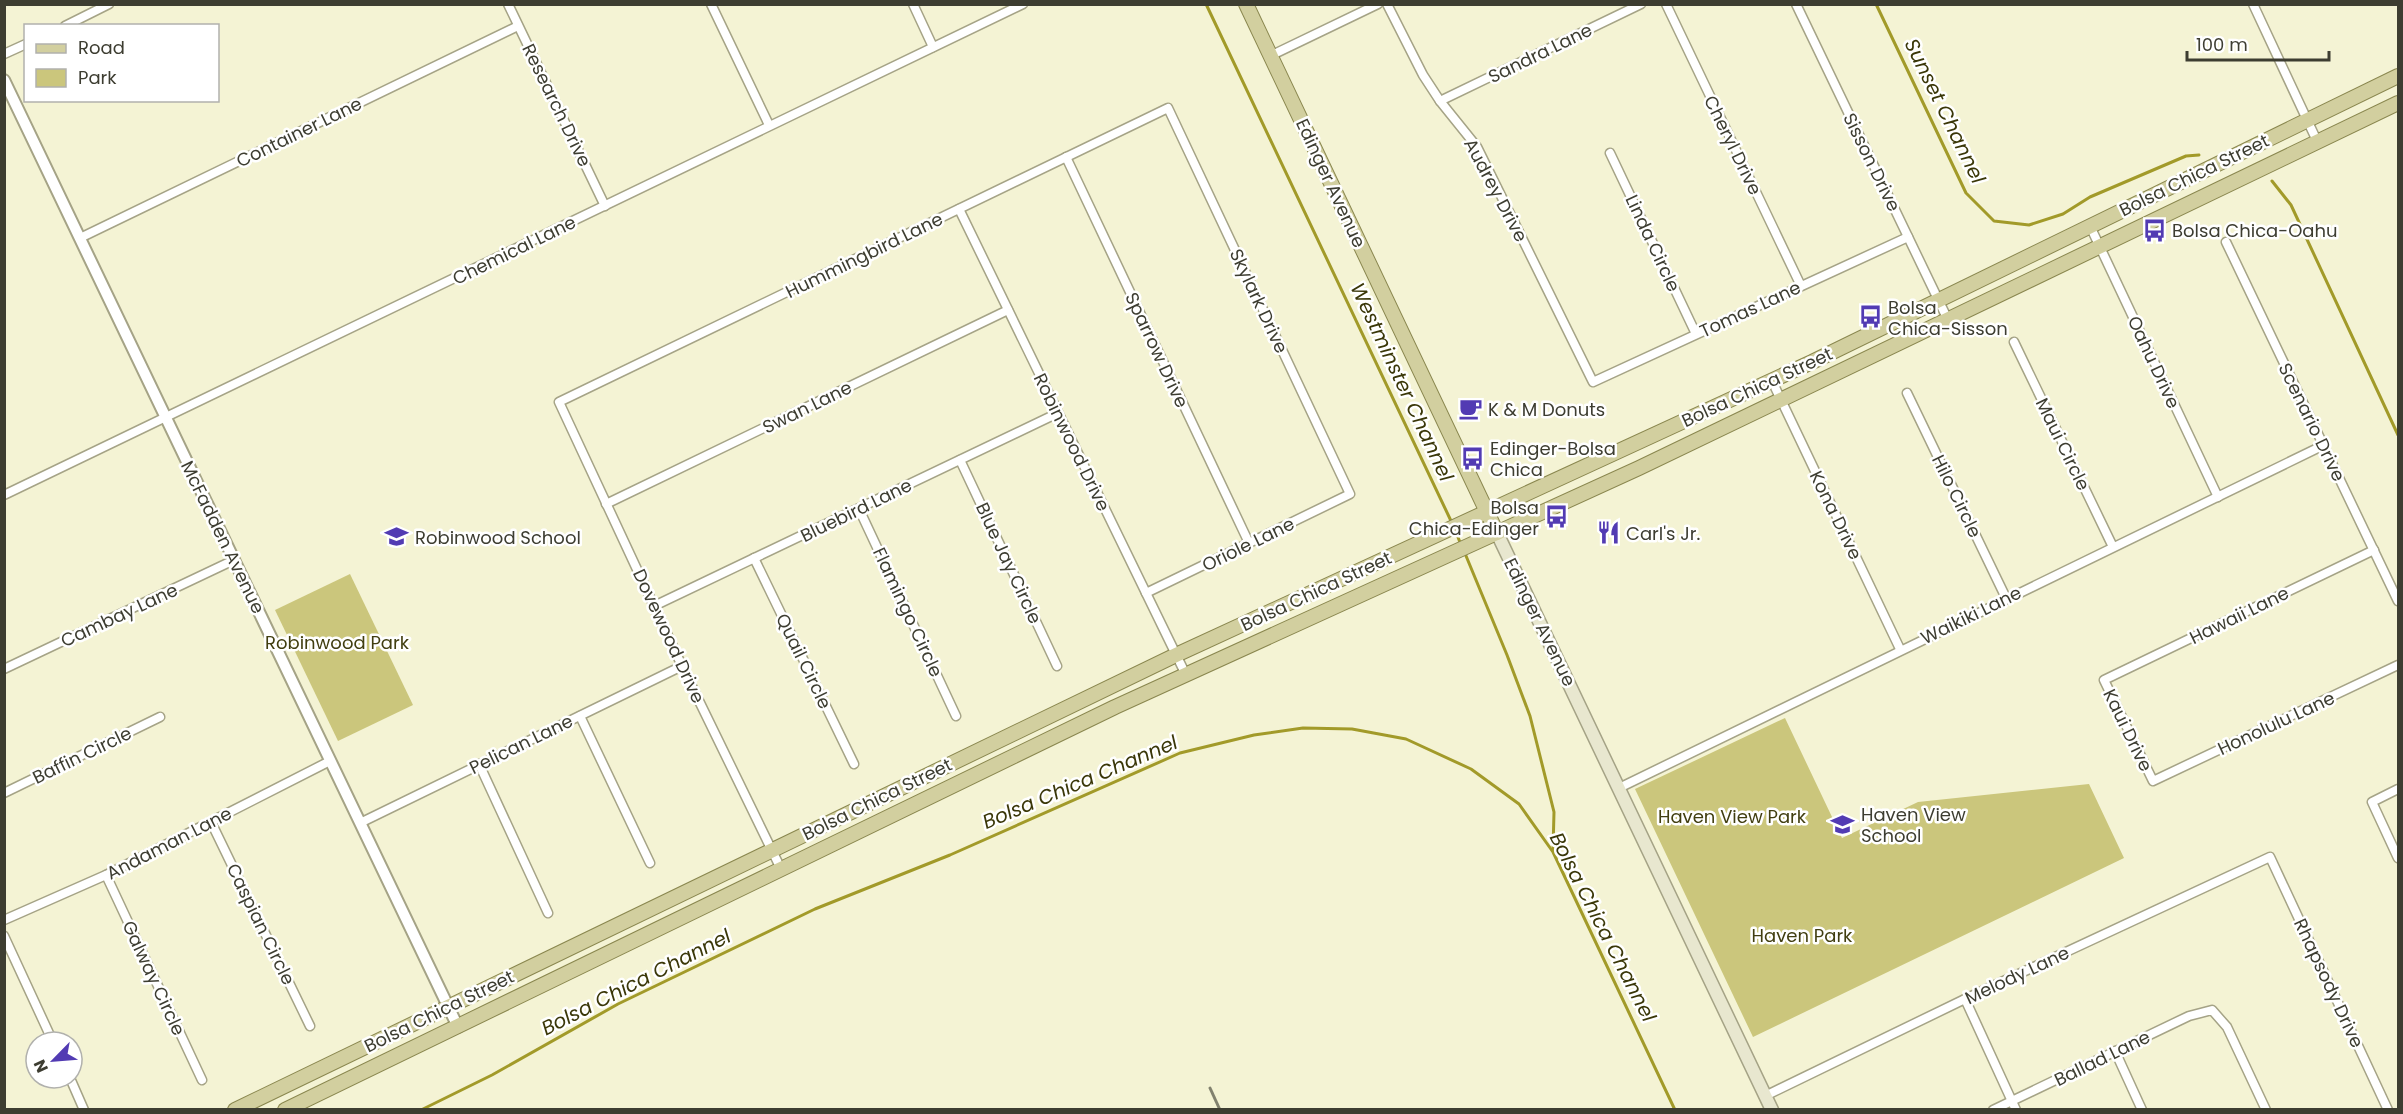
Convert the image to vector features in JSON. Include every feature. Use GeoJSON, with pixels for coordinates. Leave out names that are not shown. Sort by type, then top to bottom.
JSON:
{"type":"FeatureCollection","features":[{"type":"Feature","properties":{"kind":"main road","name":"Edinger Avenue"},"geometry":{"type":"LineString","coordinates":[[1246,4],[1772,1110]]}},
{"type":"Feature","properties":{"kind":"main road","name":"Bolsa Chica Street"},"geometry":{"type":"LineString","coordinates":[[235,1110],[1176,655],[1772,381],[2398,76]]}},
{"type":"Feature","properties":{"kind":"main road","name":"Bolsa Chica Street"},"geometry":{"type":"LineString","coordinates":[[285,1110],[1186,675],[1639,468],[2398,103]]}},
{"type":"Feature","properties":{"kind":"main road"},"geometry":{"type":"LineString","coordinates":[[1629,447],[1639,468]]}},
{"type":"Feature","properties":{"kind":"street"},"geometry":{"type":"LineString","coordinates":[[69,24],[109,4]]}},
{"type":"Feature","properties":{"kind":"street","name":"Research Drive"},"geometry":{"type":"LineString","coordinates":[[508,4],[605,206]]}},
{"type":"Feature","properties":{"kind":"street"},"geometry":{"type":"LineString","coordinates":[[711,4],[769,125]]}},
{"type":"Feature","properties":{"kind":"street"},"geometry":{"type":"LineString","coordinates":[[913,4],[933,47]]}},
{"type":"Feature","properties":{"kind":"street","name":"Chemical Lane"},"geometry":{"type":"LineString","coordinates":[[4,495],[1023,4]]}},
{"type":"Feature","properties":{"kind":"street"},"geometry":{"type":"LineString","coordinates":[[1270,56],[1378,4]]}},
{"type":"Feature","properties":{"kind":"street","name":"Audrey Drive"},"geometry":{"type":"LineString","coordinates":[[1387,4],[1422,75],[1477,147],[1593,382]]}},
{"type":"Feature","properties":{"kind":"street","name":"Sandra Lane"},"geometry":{"type":"LineString","coordinates":[[1440,101],[1641,4]]}},
{"type":"Feature","properties":{"kind":"street","name":"Cheryl Drive"},"geometry":{"type":"LineString","coordinates":[[1666,4],[1801,286]]}},
{"type":"Feature","properties":{"kind":"street","name":"Sisson Drive"},"geometry":{"type":"LineString","coordinates":[[1796,4],[1948,320]]}},
{"type":"Feature","properties":{"kind":"street"},"geometry":{"type":"LineString","coordinates":[[2253,4],[2317,141]]}},
{"type":"Feature","properties":{"kind":"street","name":"Container Lane"},"geometry":{"type":"LineString","coordinates":[[80,238],[518,26]]}},
{"type":"Feature","properties":{"kind":"street"},"geometry":{"type":"LineString","coordinates":[[4,54],[24,45]]}},
{"type":"Feature","properties":{"kind":"street","name":"McFadden Avenue"},"geometry":{"type":"LineString","coordinates":[[4,80],[458,1027]]}},
{"type":"Feature","properties":{"kind":"street","name":"Hummingbird Lane"},"geometry":{"type":"LineString","coordinates":[[559,402],[1168,108]]}},
{"type":"Feature","properties":{"kind":"street","name":"Skylark Drive"},"geometry":{"type":"LineString","coordinates":[[1168,108],[1350,494]]}},
{"type":"Feature","properties":{"kind":"street","name":"Linda Circle"},"geometry":{"type":"LineString","coordinates":[[1610,153],[1696,334]]}},
{"type":"Feature","properties":{"kind":"street","name":"Sparrow Drive"},"geometry":{"type":"LineString","coordinates":[[1066,157],[1249,543]]}},
{"type":"Feature","properties":{"kind":"street","name":"Robinwood Drive"},"geometry":{"type":"LineString","coordinates":[[959,209],[1186,675]]}},
{"type":"Feature","properties":{"kind":"street","name":"Oahu Drive"},"geometry":{"type":"LineString","coordinates":[[2090,226],[2218,497]]}},
{"type":"Feature","properties":{"kind":"street","name":"Tomas Lane"},"geometry":{"type":"LineString","coordinates":[[1593,382],[1908,237]]}},
{"type":"Feature","properties":{"kind":"street","name":"Scenario Drive"},"geometry":{"type":"LineString","coordinates":[[2226,242],[2398,601]]}},
{"type":"Feature","properties":{"kind":"street","name":"Swan Lane"},"geometry":{"type":"LineString","coordinates":[[606,504],[1008,310]]}},
{"type":"Feature","properties":{"kind":"street","name":"Maui Circle"},"geometry":{"type":"LineString","coordinates":[[2014,342],[2113,547]]}},
{"type":"Feature","properties":{"kind":"street","name":"Kona Drive"},"geometry":{"type":"LineString","coordinates":[[1772,381],[1900,650]]}},
{"type":"Feature","properties":{"kind":"street","name":"Hilo Circle"},"geometry":{"type":"LineString","coordinates":[[1907,393],[2006,598]]}},
{"type":"Feature","properties":{"kind":"street","name":"Dovewood Drive"},"geometry":{"type":"LineString","coordinates":[[559,402],[682,666],[781,869]]}},
{"type":"Feature","properties":{"kind":"street","name":"Bluebird Lane"},"geometry":{"type":"LineString","coordinates":[[654,606],[1058,413]]}},
{"type":"Feature","properties":{"kind":"street","name":"Waikiki Lane"},"geometry":{"type":"LineString","coordinates":[[1619,788],[2324,445]]}},
{"type":"Feature","properties":{"kind":"street","name":"Blue Jay Circle"},"geometry":{"type":"LineString","coordinates":[[960,460],[1057,666]]}},
{"type":"Feature","properties":{"kind":"street","name":"Oriole Lane"},"geometry":{"type":"LineString","coordinates":[[1146,593],[1350,494]]}},
{"type":"Feature","properties":{"kind":"street","name":"Flamingo Circle"},"geometry":{"type":"LineString","coordinates":[[859,508],[956,716]]}},
{"type":"Feature","properties":{"kind":"street","name":"Hawaii Lane"},"geometry":{"type":"LineString","coordinates":[[2104,680],[2374,550]]}},
{"type":"Feature","properties":{"kind":"street","name":"Quail Circle"},"geometry":{"type":"LineString","coordinates":[[754,558],[854,764]]}},
{"type":"Feature","properties":{"kind":"street","name":"Cambay Lane"},"geometry":{"type":"LineString","coordinates":[[4,669],[234,560]]}},
{"type":"Feature","properties":{"kind":"street","name":"Honolulu Lane"},"geometry":{"type":"LineString","coordinates":[[2153,781],[2398,665]]}},
{"type":"Feature","properties":{"kind":"street","name":"Pelican Lane"},"geometry":{"type":"LineString","coordinates":[[360,823],[682,666]]}},
{"type":"Feature","properties":{"kind":"street","name":"Kaui Drive"},"geometry":{"type":"LineString","coordinates":[[2104,680],[2153,781]]}},
{"type":"Feature","properties":{"kind":"street"},"geometry":{"type":"LineString","coordinates":[[580,716],[650,863]]}},
{"type":"Feature","properties":{"kind":"street","name":"Baffin Circle"},"geometry":{"type":"LineString","coordinates":[[4,793],[160,717]]}},
{"type":"Feature","properties":{"kind":"street","name":"Andaman Lane"},"geometry":{"type":"LineString","coordinates":[[4,920],[106,875],[330,761]]}},
{"type":"Feature","properties":{"kind":"street"},"geometry":{"type":"LineString","coordinates":[[479,765],[548,913]]}},
{"type":"Feature","properties":{"kind":"street"},"geometry":{"type":"LineString","coordinates":[[2398,789],[2372,802],[2398,858]]}},
{"type":"Feature","properties":{"kind":"street","name":"Caspian Circle"},"geometry":{"type":"LineString","coordinates":[[211,822],[310,1026]]}},
{"type":"Feature","properties":{"kind":"street","name":"Melody Lane"},"geometry":{"type":"LineString","coordinates":[[1765,1096],[1965,999],[2270,857]]}},
{"type":"Feature","properties":{"kind":"street","name":"Rhapsody Drive"},"geometry":{"type":"LineString","coordinates":[[2270,857],[2388,1110]]}},
{"type":"Feature","properties":{"kind":"street","name":"Galway Circle"},"geometry":{"type":"LineString","coordinates":[[106,875],[202,1080]]}},
{"type":"Feature","properties":{"kind":"street"},"geometry":{"type":"LineString","coordinates":[[4,936],[47,1030]]}},
{"type":"Feature","properties":{"kind":"street"},"geometry":{"type":"LineString","coordinates":[[1965,999],[2016,1110]]}},
{"type":"Feature","properties":{"kind":"street","name":"Ballad Lane"},"geometry":{"type":"LineString","coordinates":[[1993,1110],[2189,1016],[2212,1010],[2227,1027],[2266,1110]]}},
{"type":"Feature","properties":{"kind":"street"},"geometry":{"type":"LineString","coordinates":[[2115,1051],[2142,1110]]}},
{"type":"Feature","properties":{"kind":"street"},"geometry":{"type":"LineString","coordinates":[[75,1090],[84,1110]]}},
{"type":"Feature","properties":{"kind":"green space","name":"Robinwood Park"},"geometry":{"type":"Polygon","coordinates":[[[350,574],[413,705],[338,741],[275,610],[350,574]]]}},
{"type":"Feature","properties":{"kind":"green space","name":"Haven Park"},"geometry":{"type":"Polygon","coordinates":[[[1785,718],[1842,838],[1918,802],[2089,784],[2124,858],[1753,1037],[1635,789],[1785,718]]]}},
{"type":"Feature","properties":{"kind":"waterway","name":"Westminster Channel"},"geometry":{"type":"LineString","coordinates":[[1206,4],[1452,523]]}},
{"type":"Feature","properties":{"kind":"waterway","name":"Sunset Channel"},"geometry":{"type":"LineString","coordinates":[[1876,4],[1966,193],[1994,221],[2029,225],[2063,214],[2090,197],[2186,156],[2199,155]]}},
{"type":"Feature","properties":{"kind":"waterway","name":"Sunset Channel"},"geometry":{"type":"LineString","coordinates":[[2272,181],[2291,205],[2398,435]]}},
{"type":"Feature","properties":{"kind":"waterway","name":"Westminster Channel"},"geometry":{"type":"LineString","coordinates":[[1456,532],[1461,545]]}},
{"type":"Feature","properties":{"kind":"waterway","name":"Westminster Channel"},"geometry":{"type":"LineString","coordinates":[[1464,551],[1530,716],[1554,812],[1553,850]]}},
{"type":"Feature","properties":{"kind":"waterway","name":"Bolsa Chica Channel"},"geometry":{"type":"LineString","coordinates":[[421,1110],[492,1075],[618,1004],[815,909],[950,855],[1180,753],[1254,735],[1303,728],[1352,729],[1406,739],[1471,769],[1519,804],[1553,852],[1675,1110]]}},
{"type":"Feature","properties":{"kind":"railway"},"geometry":{"type":"LineString","coordinates":[[1210,1088],[1220,1110]]}},
{"type":"Feature","properties":{"kind":"place","name":"Bolsa Chica-Oahu"},"geometry":{"type":"Point","coordinates":[2154,230]}},
{"type":"Feature","properties":{"kind":"place","name":"Bolsa Chica-Sisson"},"geometry":{"type":"Point","coordinates":[1870,317]}},
{"type":"Feature","properties":{"kind":"place","name":"K & M Donuts"},"geometry":{"type":"Point","coordinates":[1470,409]}},
{"type":"Feature","properties":{"kind":"place","name":"Edinger-Bolsa Chica"},"geometry":{"type":"Point","coordinates":[1472,458]}},
{"type":"Feature","properties":{"kind":"place","name":"Bolsa Chica-Edinger"},"geometry":{"type":"Point","coordinates":[1557,517]}},
{"type":"Feature","properties":{"kind":"place","name":"Carl's Jr."},"geometry":{"type":"Point","coordinates":[1608,533]}},
{"type":"Feature","properties":{"kind":"place","name":"Robinwood School"},"geometry":{"type":"Point","coordinates":[397,537]}},
{"type":"Feature","properties":{"kind":"place","name":"Haven View School"},"geometry":{"type":"Point","coordinates":[1843,824]}},
{"type":"Feature","properties":{"kind":"park label","name":"Haven View Park"},"geometry":{"type":"Point","coordinates":[1732,816]}}]}
